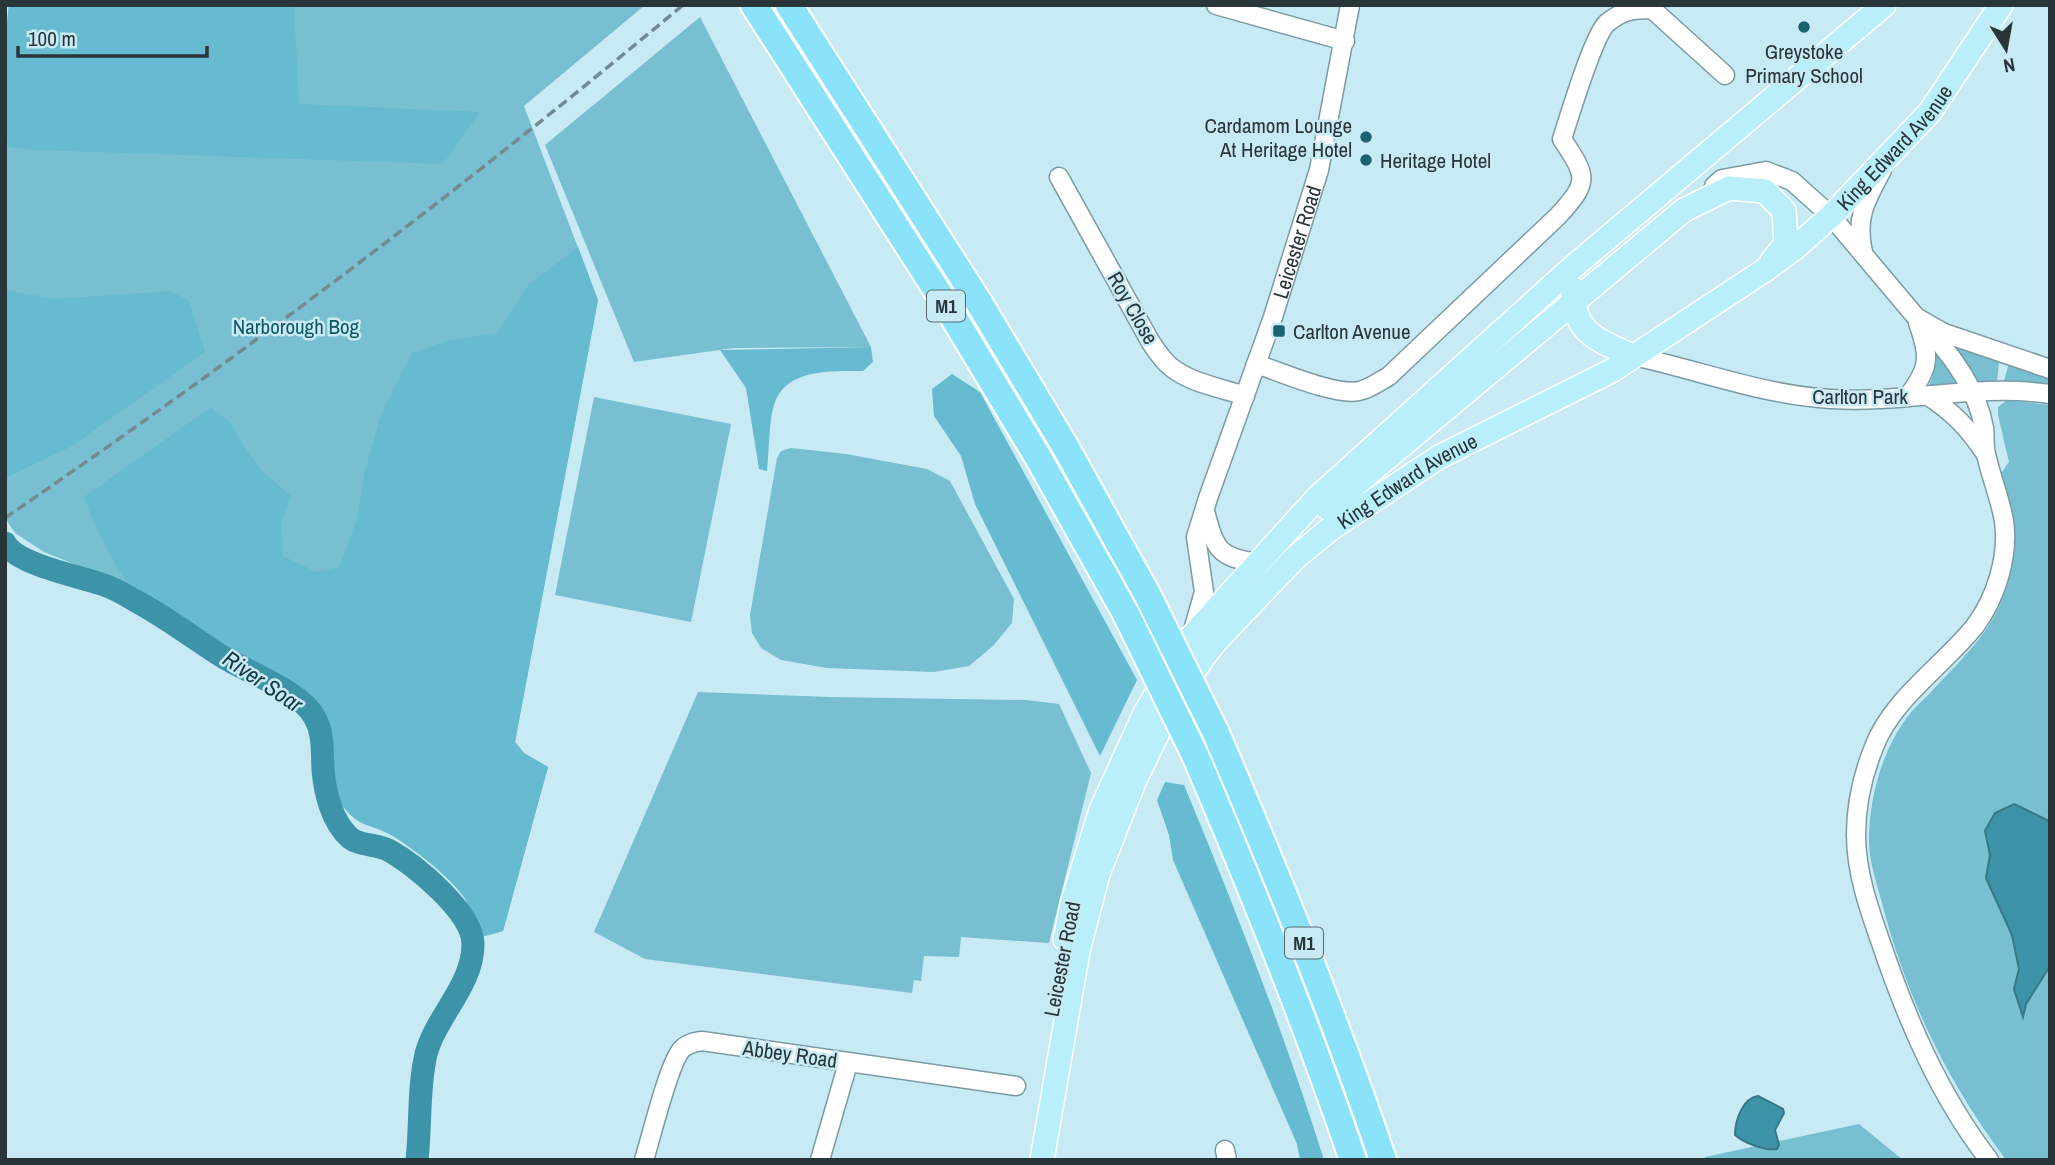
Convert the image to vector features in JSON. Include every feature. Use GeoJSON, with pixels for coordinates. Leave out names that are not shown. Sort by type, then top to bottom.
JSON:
{"type":"FeatureCollection","features":[{"type":"Feature","properties":{"kind":"highway","name":"M1"},"geometry":{"type":"LineString","coordinates":[[754,5],[955,320],[1039,459],[1126,614],[1195,755],[1300,1011],[1353,1160]]}},
{"type":"Feature","properties":{"kind":"highway","name":"M1"},"geometry":{"type":"LineString","coordinates":[[789,5],[978,301],[1065,446],[1147,594],[1215,731],[1307,951],[1383,1160]]}},
{"type":"Feature","properties":{"kind":"main road","name":"King Edward Avenue"},"geometry":{"type":"LineString","coordinates":[[1127,773],[1145,713],[1192,636],[1318,497],[1573,267],[1884,5]]}},
{"type":"Feature","properties":{"kind":"main road","name":"King Edward Avenue"},"geometry":{"type":"LineString","coordinates":[[1127,773],[1202,659],[1236,618],[1295,558],[1329,530],[1439,457],[1613,370],[1795,248],[1830,216],[1930,111],[2001,5]]}},
{"type":"Feature","properties":{"kind":"main road","name":"King Edward Avenue"},"geometry":{"type":"LineString","coordinates":[[1263,559],[1343,496],[1684,210],[1729,188],[1765,191],[1784,211],[1786,244],[1765,270]]}},
{"type":"Feature","properties":{"kind":"main road"},"geometry":{"type":"LineString","coordinates":[[1573,267],[1573,301],[1580,322],[1592,338],[1633,356]]}},
{"type":"Feature","properties":{"kind":"main road","name":"Leicester Road"},"geometry":{"type":"LineString","coordinates":[[1027,1160],[1072,904],[1101,810],[1127,773]]}},
{"type":"Feature","properties":{"kind":"main road","name":"Leicester Road"},"geometry":{"type":"LineString","coordinates":[[1042,1160],[1086,912],[1114,828],[1127,773]]}},
{"type":"Feature","properties":{"kind":"street"},"geometry":{"type":"LineString","coordinates":[[1216,5],[1345,41]]}},
{"type":"Feature","properties":{"kind":"street","name":"Leicester Road"},"geometry":{"type":"LineString","coordinates":[[1192,636],[1204,593],[1196,537],[1199,523],[1256,364],[1319,170],[1350,5]]}},
{"type":"Feature","properties":{"kind":"street"},"geometry":{"type":"LineString","coordinates":[[1256,364],[1337,390],[1357,392],[1390,376],[1579,193],[1581,169],[1562,139],[1580,83],[1605,25],[1630,9],[1652,9],[1725,75]]}},
{"type":"Feature","properties":{"kind":"street"},"geometry":{"type":"LineString","coordinates":[[1865,259],[1858,232],[1863,204],[1892,151]]}},
{"type":"Feature","properties":{"kind":"street"},"geometry":{"type":"LineString","coordinates":[[1684,210],[1722,179],[1766,171],[1792,181],[1830,216],[1916,317],[1941,341],[1971,391],[1984,426],[1985,453],[2004,524],[2004,549],[1996,589],[1976,624],[1889,718],[1874,746],[1867,771],[1859,800],[1856,836],[1860,871],[1870,912],[1895,988],[1943,1089],[1989,1160]]}},
{"type":"Feature","properties":{"kind":"street","name":"Roy Close"},"geometry":{"type":"LineString","coordinates":[[1059,177],[1150,341],[1164,360],[1188,377],[1245,396]]}},
{"type":"Feature","properties":{"kind":"street"},"geometry":{"type":"LineString","coordinates":[[1916,317],[1944,333],[2050,369]]}},
{"type":"Feature","properties":{"kind":"street"},"geometry":{"type":"LineString","coordinates":[[1908,396],[1922,378],[1925,363],[1926,346],[1916,317]]}},
{"type":"Feature","properties":{"kind":"street","name":"Carlton Park"},"geometry":{"type":"LineString","coordinates":[[1633,356],[1785,394],[1832,400],[1997,390],[2050,394]]}},
{"type":"Feature","properties":{"kind":"street"},"geometry":{"type":"LineString","coordinates":[[1928,396],[1967,426],[1985,453]]}},
{"type":"Feature","properties":{"kind":"street"},"geometry":{"type":"LineString","coordinates":[[1205,511],[1210,533],[1216,544],[1233,560],[1263,559]]}},
{"type":"Feature","properties":{"kind":"street","name":"Abbey Road"},"geometry":{"type":"LineString","coordinates":[[644,1160],[675,1059],[686,1045],[702,1041],[1016,1086]]}},
{"type":"Feature","properties":{"kind":"street"},"geometry":{"type":"LineString","coordinates":[[820,1160],[848,1063]]}},
{"type":"Feature","properties":{"kind":"green space","name":"Narborough Bog"},"geometry":{"type":"Polygon","coordinates":[[[9,5],[645,5],[524,106],[598,300],[515,742],[524,753],[548,767],[503,931],[481,937],[469,906],[458,889],[400,840],[359,821],[342,805],[334,789],[330,770],[326,728],[311,699],[131,587],[44,552],[15,533],[5,518],[5,47],[9,5]]]}},
{"type":"Feature","properties":{"kind":"green space"},"geometry":{"type":"Polygon","coordinates":[[[700,17],[871,347],[734,348],[634,362],[545,145],[700,17]]]}},
{"type":"Feature","properties":{"kind":"green space"},"geometry":{"type":"Polygon","coordinates":[[[1942,339],[1999,362],[1997,382],[1971,385],[1942,339]]]}},
{"type":"Feature","properties":{"kind":"green space"},"geometry":{"type":"Polygon","coordinates":[[[1933,346],[1962,384],[1928,388],[1933,375],[1933,346]]]}},
{"type":"Feature","properties":{"kind":"green space"},"geometry":{"type":"Polygon","coordinates":[[[2008,366],[2050,378],[2050,387],[2004,381],[2008,366]]]}},
{"type":"Feature","properties":{"kind":"green space"},"geometry":{"type":"Polygon","coordinates":[[[594,397],[731,424],[691,622],[555,595],[594,397]]]}},
{"type":"Feature","properties":{"kind":"green space"},"geometry":{"type":"Polygon","coordinates":[[[2007,400],[2050,405],[2050,1160],[2006,1160],[1965,1100],[1931,1038],[1904,973],[1869,849],[1874,792],[1891,744],[1910,713],[1980,638],[1990,624],[2005,591],[2015,545],[2002,472],[2009,462],[1998,415],[1998,407],[2007,400]]]}},
{"type":"Feature","properties":{"kind":"green space"},"geometry":{"type":"Polygon","coordinates":[[[791,448],[846,454],[927,469],[950,481],[1014,599],[1012,623],[993,646],[969,666],[934,672],[827,668],[781,660],[761,648],[752,633],[750,615],[777,458],[781,451],[791,448]]]}},
{"type":"Feature","properties":{"kind":"green space"},"geometry":{"type":"Polygon","coordinates":[[[698,692],[1026,700],[1059,704],[1091,773],[1049,943],[961,937],[959,957],[924,956],[921,981],[914,980],[912,993],[645,959],[594,932],[698,692]]]}},
{"type":"Feature","properties":{"kind":"green space"},"geometry":{"type":"Polygon","coordinates":[[[1859,1124],[1903,1160],[1705,1160],[1705,1157],[1859,1124]]]}},
{"type":"Feature","properties":{"kind":"shaded area"},"geometry":{"type":"Polygon","coordinates":[[[9,5],[294,5],[299,104],[480,112],[443,164],[9,147],[4,96],[4,57],[9,5]]]}},
{"type":"Feature","properties":{"kind":"shaded area"},"geometry":{"type":"Polygon","coordinates":[[[578,247],[598,300],[515,742],[524,753],[548,767],[503,931],[481,937],[469,906],[450,881],[409,847],[391,835],[354,818],[342,805],[332,780],[326,728],[311,699],[131,587],[104,544],[84,497],[211,407],[233,425],[237,436],[260,469],[291,496],[281,523],[283,556],[316,572],[339,567],[357,520],[364,474],[382,412],[412,353],[450,340],[497,333],[529,284],[578,247]]]}},
{"type":"Feature","properties":{"kind":"shaded area"},"geometry":{"type":"Polygon","coordinates":[[[5,290],[55,299],[171,291],[189,301],[205,352],[72,446],[5,478],[5,290]]]}},
{"type":"Feature","properties":{"kind":"shaded area"},"geometry":{"type":"Polygon","coordinates":[[[871,347],[873,362],[863,371],[811,374],[788,384],[780,393],[772,411],[767,471],[759,469],[746,388],[720,350],[871,347]]]}},
{"type":"Feature","properties":{"kind":"shaded area"},"geometry":{"type":"Polygon","coordinates":[[[952,374],[980,392],[1137,680],[1100,756],[975,504],[961,456],[934,416],[932,389],[952,374]]]}},
{"type":"Feature","properties":{"kind":"shaded area"},"geometry":{"type":"Polygon","coordinates":[[[1165,782],[1184,785],[1258,971],[1324,1160],[1300,1160],[1297,1144],[1173,860],[1169,835],[1157,800],[1165,782]]]}},
{"type":"Feature","properties":{"kind":"shaded area"},"geometry":{"type":"Polygon","coordinates":[[[2014,804],[2050,824],[2050,966],[2026,1004],[2023,1017],[2014,989],[2019,969],[2012,935],[1986,878],[1990,855],[1985,831],[1995,813],[2014,804]]]}},
{"type":"Feature","properties":{"kind":"shaded area"},"geometry":{"type":"Polygon","coordinates":[[[1758,1096],[1783,1109],[1784,1113],[1775,1130],[1779,1145],[1777,1149],[1755,1146],[1735,1135],[1736,1123],[1744,1105],[1758,1096]]]}},
{"type":"Feature","properties":{"kind":"waterway","name":"River Soar"},"geometry":{"type":"LineString","coordinates":[[5,543],[21,557],[34,563],[122,593],[223,657],[299,700],[318,724],[326,788],[338,824],[354,841],[385,849],[401,858],[427,878],[463,918],[473,943],[472,958],[461,986],[438,1026],[426,1054],[417,1160]]}},
{"type":"Feature","properties":{"kind":"railway"},"geometry":{"type":"LineString","coordinates":[[5,518],[179,396],[350,270],[601,73],[683,5]]}},
{"type":"Feature","properties":{"kind":"place","name":"Greystoke Primary School"},"geometry":{"type":"Point","coordinates":[1804,27]}},
{"type":"Feature","properties":{"kind":"place","name":"Cardamom Lounge At Heritage Hotel"},"geometry":{"type":"Point","coordinates":[1366,137]}},
{"type":"Feature","properties":{"kind":"place","name":"Heritage Hotel"},"geometry":{"type":"Point","coordinates":[1366,160]}},
{"type":"Feature","properties":{"kind":"place","name":"Carlton Avenue"},"geometry":{"type":"Point","coordinates":[1279,331]}}]}
